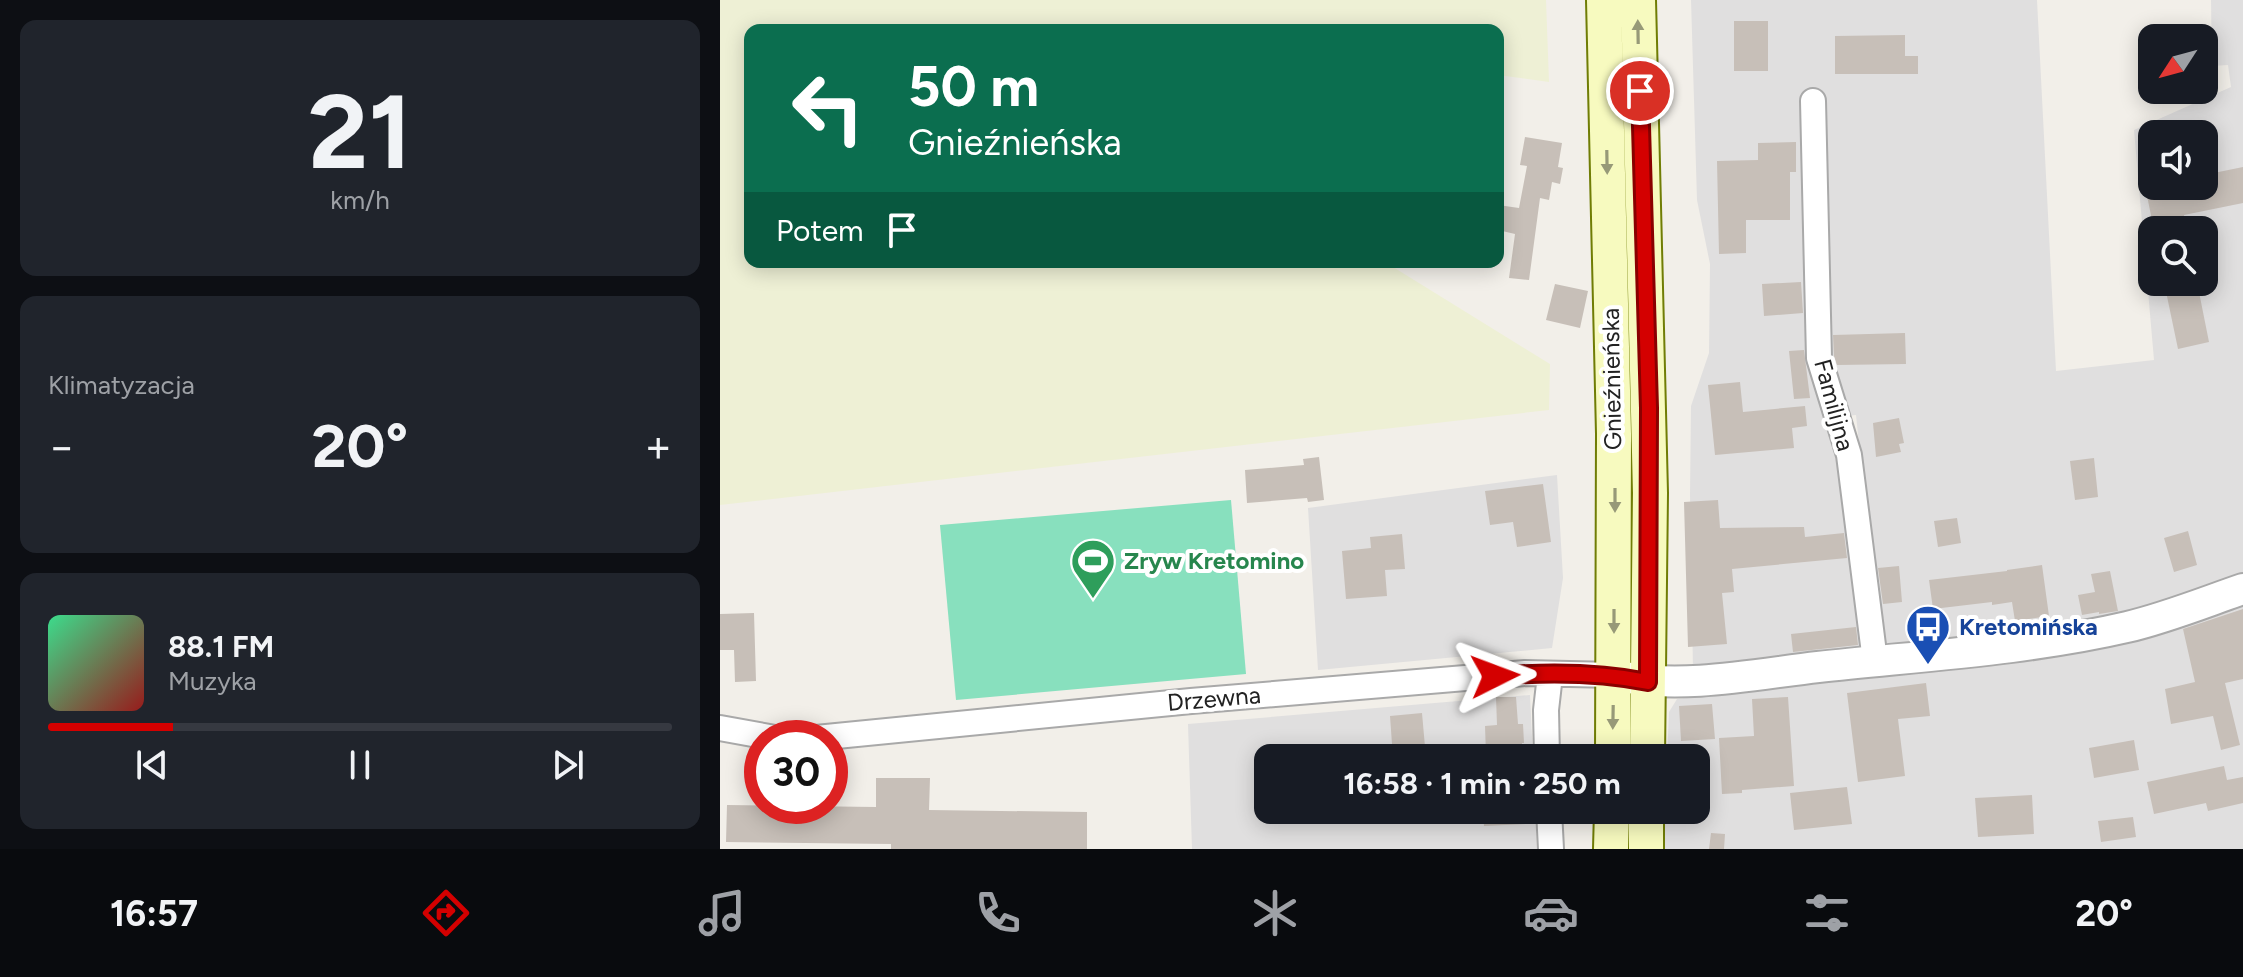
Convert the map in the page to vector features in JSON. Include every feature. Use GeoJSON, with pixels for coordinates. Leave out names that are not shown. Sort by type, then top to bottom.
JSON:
{"type":"FeatureCollection","features":[{"type":"Feature","properties":{"kind":"main road","name":"Gnieźnieńska"},"geometry":{"type":"LineString","coordinates":[[1604,0],[1614,434],[1613,744]]}},
{"type":"Feature","properties":{"kind":"main road","name":"Gnieźnieńska"},"geometry":{"type":"LineString","coordinates":[[1638,0],[1649,408],[1647,744]]}},
{"type":"Feature","properties":{"kind":"main road"},"geometry":{"type":"LineString","coordinates":[[1611,849],[1612,824]]}},
{"type":"Feature","properties":{"kind":"main road"},"geometry":{"type":"LineString","coordinates":[[1646,824],[1646,849]]}},
{"type":"Feature","properties":{"kind":"street","name":"Familijna"},"geometry":{"type":"LineString","coordinates":[[1813,101],[1819,358],[1849,455],[1875,661]]}},
{"type":"Feature","properties":{"kind":"street"},"geometry":{"type":"LineString","coordinates":[[1614,675],[1648,682],[1704,679],[1964,652],[2113,630],[2243,589]]}},
{"type":"Feature","properties":{"kind":"street","name":"Drzewna"},"geometry":{"type":"LineString","coordinates":[[848,735],[1207,699],[1525,673],[1614,675]]}},
{"type":"Feature","properties":{"kind":"street"},"geometry":{"type":"LineString","coordinates":[[1547,744],[1550,675]]}},
{"type":"Feature","properties":{"kind":"street"},"geometry":{"type":"LineString","coordinates":[[720,728],[744,732]]}},
{"type":"Feature","properties":{"kind":"street"},"geometry":{"type":"LineString","coordinates":[[1550,824],[1551,849]]}},
{"type":"Feature","properties":{"kind":"shaded area"},"geometry":{"type":"Polygon","coordinates":[[[1691,0],[2037,0],[2056,371],[2154,360],[2148,296],[2218,296],[2218,216],[2141,216],[2140,200],[2218,200],[2218,120],[2157,120],[2193,104],[2218,104],[2218,93],[2231,87],[2228,65],[2218,66],[2218,24],[2211,24],[2211,0],[2243,0],[2243,574],[2168,603],[2092,622],[1880,645],[1856,415],[1845,416],[1824,355],[1821,90],[1806,89],[1804,206],[1810,358],[1849,480],[1864,649],[1779,657],[1693,671],[1691,406],[1709,353],[1710,264],[1697,200],[1691,0]]]}},
{"type":"Feature","properties":{"kind":"shaded area"},"geometry":{"type":"Polygon","coordinates":[[[2138,128],[2138,176],[2134,130],[2138,128]]]}},
{"type":"Feature","properties":{"kind":"shaded area"},"geometry":{"type":"Polygon","coordinates":[[[1557,475],[1563,578],[1552,648],[1318,670],[1308,508],[1557,475]]]}},
{"type":"Feature","properties":{"kind":"shaded area"},"geometry":{"type":"Polygon","coordinates":[[[2243,604],[2243,849],[1662,849],[1663,824],[1710,824],[1710,744],[1668,744],[1669,712],[1677,699],[2156,634],[2243,604]]]}},
{"type":"Feature","properties":{"kind":"shaded area"},"geometry":{"type":"Polygon","coordinates":[[[1530,695],[1532,744],[1254,744],[1254,824],[1536,824],[1537,849],[1192,849],[1188,724],[1530,695]]]}},
{"type":"Feature","properties":{"kind":"green space"},"geometry":{"type":"Polygon","coordinates":[[[720,0],[1546,0],[1549,82],[1504,76],[1504,24],[744,24],[744,268],[1395,268],[1550,364],[1549,410],[720,505],[720,0]]]}},
{"type":"Feature","properties":{"kind":"green space","name":"Zryw Kretomino"},"geometry":{"type":"Polygon","coordinates":[[[1231,500],[1246,674],[956,700],[940,525],[1231,500]]]}},
{"type":"Feature","properties":{"kind":"building"},"geometry":{"type":"Polygon","coordinates":[[[1734,21],[1768,21],[1768,71],[1734,71],[1734,21]]]}},
{"type":"Feature","properties":{"kind":"building"},"geometry":{"type":"Polygon","coordinates":[[[1905,35],[1905,56],[1918,56],[1918,74],[1835,74],[1835,36],[1905,35]]]}},
{"type":"Feature","properties":{"kind":"building"},"geometry":{"type":"Polygon","coordinates":[[[1525,137],[1562,143],[1558,167],[1563,168],[1560,184],[1552,182],[1549,200],[1540,198],[1529,280],[1509,278],[1515,234],[1504,231],[1504,206],[1519,208],[1527,166],[1520,165],[1525,137]]]}},
{"type":"Feature","properties":{"kind":"building"},"geometry":{"type":"Polygon","coordinates":[[[1796,142],[1796,172],[1790,172],[1790,220],[1746,220],[1746,253],[1719,254],[1717,161],[1758,160],[1758,143],[1796,142]]]}},
{"type":"Feature","properties":{"kind":"building"},"geometry":{"type":"Polygon","coordinates":[[[2243,167],[2243,203],[2184,216],[2151,216],[2148,200],[2218,200],[2218,172],[2243,167]]]}},
{"type":"Feature","properties":{"kind":"building"},"geometry":{"type":"Polygon","coordinates":[[[1801,282],[1803,313],[1764,316],[1762,284],[1801,282]]]}},
{"type":"Feature","properties":{"kind":"building"},"geometry":{"type":"Polygon","coordinates":[[[1555,284],[1588,291],[1580,328],[1546,320],[1555,284]]]}},
{"type":"Feature","properties":{"kind":"building"},"geometry":{"type":"Polygon","coordinates":[[[2167,296],[2200,296],[2209,342],[2178,349],[2167,296]]]}},
{"type":"Feature","properties":{"kind":"building"},"geometry":{"type":"Polygon","coordinates":[[[1905,333],[1906,364],[1837,365],[1833,335],[1905,333]]]}},
{"type":"Feature","properties":{"kind":"building"},"geometry":{"type":"Polygon","coordinates":[[[1804,350],[1810,398],[1794,399],[1789,351],[1804,350]]]}},
{"type":"Feature","properties":{"kind":"building"},"geometry":{"type":"Polygon","coordinates":[[[1740,382],[1743,412],[1805,406],[1807,426],[1792,428],[1794,448],[1715,455],[1708,385],[1740,382]]]}},
{"type":"Feature","properties":{"kind":"building"},"geometry":{"type":"Polygon","coordinates":[[[1899,418],[1904,443],[1899,444],[1901,452],[1876,457],[1873,423],[1899,418]]]}},
{"type":"Feature","properties":{"kind":"building"},"geometry":{"type":"Polygon","coordinates":[[[1319,457],[1324,500],[1308,502],[1307,498],[1247,503],[1245,470],[1304,465],[1303,459],[1319,457]]]}},
{"type":"Feature","properties":{"kind":"building"},"geometry":{"type":"Polygon","coordinates":[[[2094,458],[2098,497],[2075,500],[2070,461],[2094,458]]]}},
{"type":"Feature","properties":{"kind":"building"},"geometry":{"type":"Polygon","coordinates":[[[1543,484],[1551,542],[1517,547],[1513,522],[1490,525],[1485,491],[1543,484]]]}},
{"type":"Feature","properties":{"kind":"building"},"geometry":{"type":"Polygon","coordinates":[[[1718,500],[1720,528],[1804,527],[1805,537],[1844,533],[1847,558],[1732,569],[1734,592],[1722,593],[1727,644],[1688,647],[1684,502],[1718,500]]]}},
{"type":"Feature","properties":{"kind":"building"},"geometry":{"type":"Polygon","coordinates":[[[1957,518],[1961,543],[1938,547],[1934,521],[1957,518]]]}},
{"type":"Feature","properties":{"kind":"building"},"geometry":{"type":"Polygon","coordinates":[[[2188,531],[2197,565],[2174,572],[2164,538],[2188,531]]]}},
{"type":"Feature","properties":{"kind":"building"},"geometry":{"type":"Polygon","coordinates":[[[1402,534],[1405,569],[1385,570],[1387,596],[1346,599],[1342,551],[1371,548],[1370,537],[1402,534]]]}},
{"type":"Feature","properties":{"kind":"building"},"geometry":{"type":"Polygon","coordinates":[[[2042,565],[2049,616],[2015,621],[2012,602],[1933,609],[1929,580],[2042,565]]]}},
{"type":"Feature","properties":{"kind":"building"},"geometry":{"type":"Polygon","coordinates":[[[1899,566],[1902,602],[1883,604],[1878,568],[1899,566]]]}},
{"type":"Feature","properties":{"kind":"building"},"geometry":{"type":"Polygon","coordinates":[[[2110,571],[2118,611],[2082,615],[2078,595],[2095,592],[2091,574],[2110,571]]]}},
{"type":"Feature","properties":{"kind":"building"},"geometry":{"type":"Polygon","coordinates":[[[2243,609],[2243,679],[2225,683],[2240,745],[2221,750],[2213,716],[2171,724],[2165,689],[2195,682],[2183,629],[2243,609]]]}},
{"type":"Feature","properties":{"kind":"building"},"geometry":{"type":"Polygon","coordinates":[[[754,613],[756,681],[735,682],[734,650],[720,650],[720,614],[754,613]]]}},
{"type":"Feature","properties":{"kind":"building"},"geometry":{"type":"Polygon","coordinates":[[[1856,627],[1858,645],[1793,652],[1791,634],[1856,627]]]}},
{"type":"Feature","properties":{"kind":"building"},"geometry":{"type":"Polygon","coordinates":[[[1926,683],[1930,716],[1898,719],[1905,776],[1858,782],[1847,693],[1926,683]]]}},
{"type":"Feature","properties":{"kind":"building"},"geometry":{"type":"Polygon","coordinates":[[[1496,697],[1516,697],[1518,724],[1523,724],[1524,743],[1486,744],[1485,726],[1497,725],[1496,697]]]}},
{"type":"Feature","properties":{"kind":"building"},"geometry":{"type":"Polygon","coordinates":[[[1788,697],[1794,786],[1722,794],[1719,738],[1754,736],[1752,699],[1788,697]]]}},
{"type":"Feature","properties":{"kind":"building"},"geometry":{"type":"Polygon","coordinates":[[[1712,704],[1715,739],[1681,741],[1679,706],[1712,704]]]}},
{"type":"Feature","properties":{"kind":"building"},"geometry":{"type":"Polygon","coordinates":[[[1422,713],[1425,744],[1392,744],[1390,716],[1422,713]]]}},
{"type":"Feature","properties":{"kind":"building"},"geometry":{"type":"Polygon","coordinates":[[[2134,740],[2139,770],[2094,778],[2089,748],[2134,740]]]}},
{"type":"Feature","properties":{"kind":"building"},"geometry":{"type":"Polygon","coordinates":[[[2224,766],[2227,780],[2243,777],[2243,803],[2208,811],[2206,803],[2154,814],[2147,782],[2224,766]]]}},
{"type":"Feature","properties":{"kind":"building"},"geometry":{"type":"Polygon","coordinates":[[[876,778],[930,778],[929,810],[1087,812],[1087,849],[891,849],[891,844],[726,842],[727,805],[744,805],[744,824],[848,824],[848,807],[876,807],[876,778]]]}},
{"type":"Feature","properties":{"kind":"building"},"geometry":{"type":"Polygon","coordinates":[[[1847,787],[1852,824],[1794,830],[1790,793],[1847,787]]]}},
{"type":"Feature","properties":{"kind":"building"},"geometry":{"type":"Polygon","coordinates":[[[2032,795],[2034,834],[1978,837],[1975,798],[2032,795]]]}},
{"type":"Feature","properties":{"kind":"building"},"geometry":{"type":"Polygon","coordinates":[[[2133,817],[2136,837],[2101,842],[2098,821],[2133,817]]]}},
{"type":"Feature","properties":{"kind":"building"},"geometry":{"type":"Polygon","coordinates":[[[1484,824],[1526,824],[1484,826],[1484,824]]]}},
{"type":"Feature","properties":{"kind":"building"},"geometry":{"type":"Polygon","coordinates":[[[1711,833],[1725,834],[1724,849],[1709,849],[1711,833]]]}},
{"type":"Feature","properties":{"kind":"place","name":"Zryw Kretomino"},"geometry":{"type":"Point","coordinates":[1093,600]}},
{"type":"Feature","properties":{"kind":"place","name":"Kretomińska"},"geometry":{"type":"Point","coordinates":[1928,666]}},
{"type":"Feature","properties":{"kind":"route"},"geometry":{"type":"LineString","coordinates":[[1495,676],[1525,673],[1614,675],[1648,682],[1649,408],[1640,91]]}}]}
